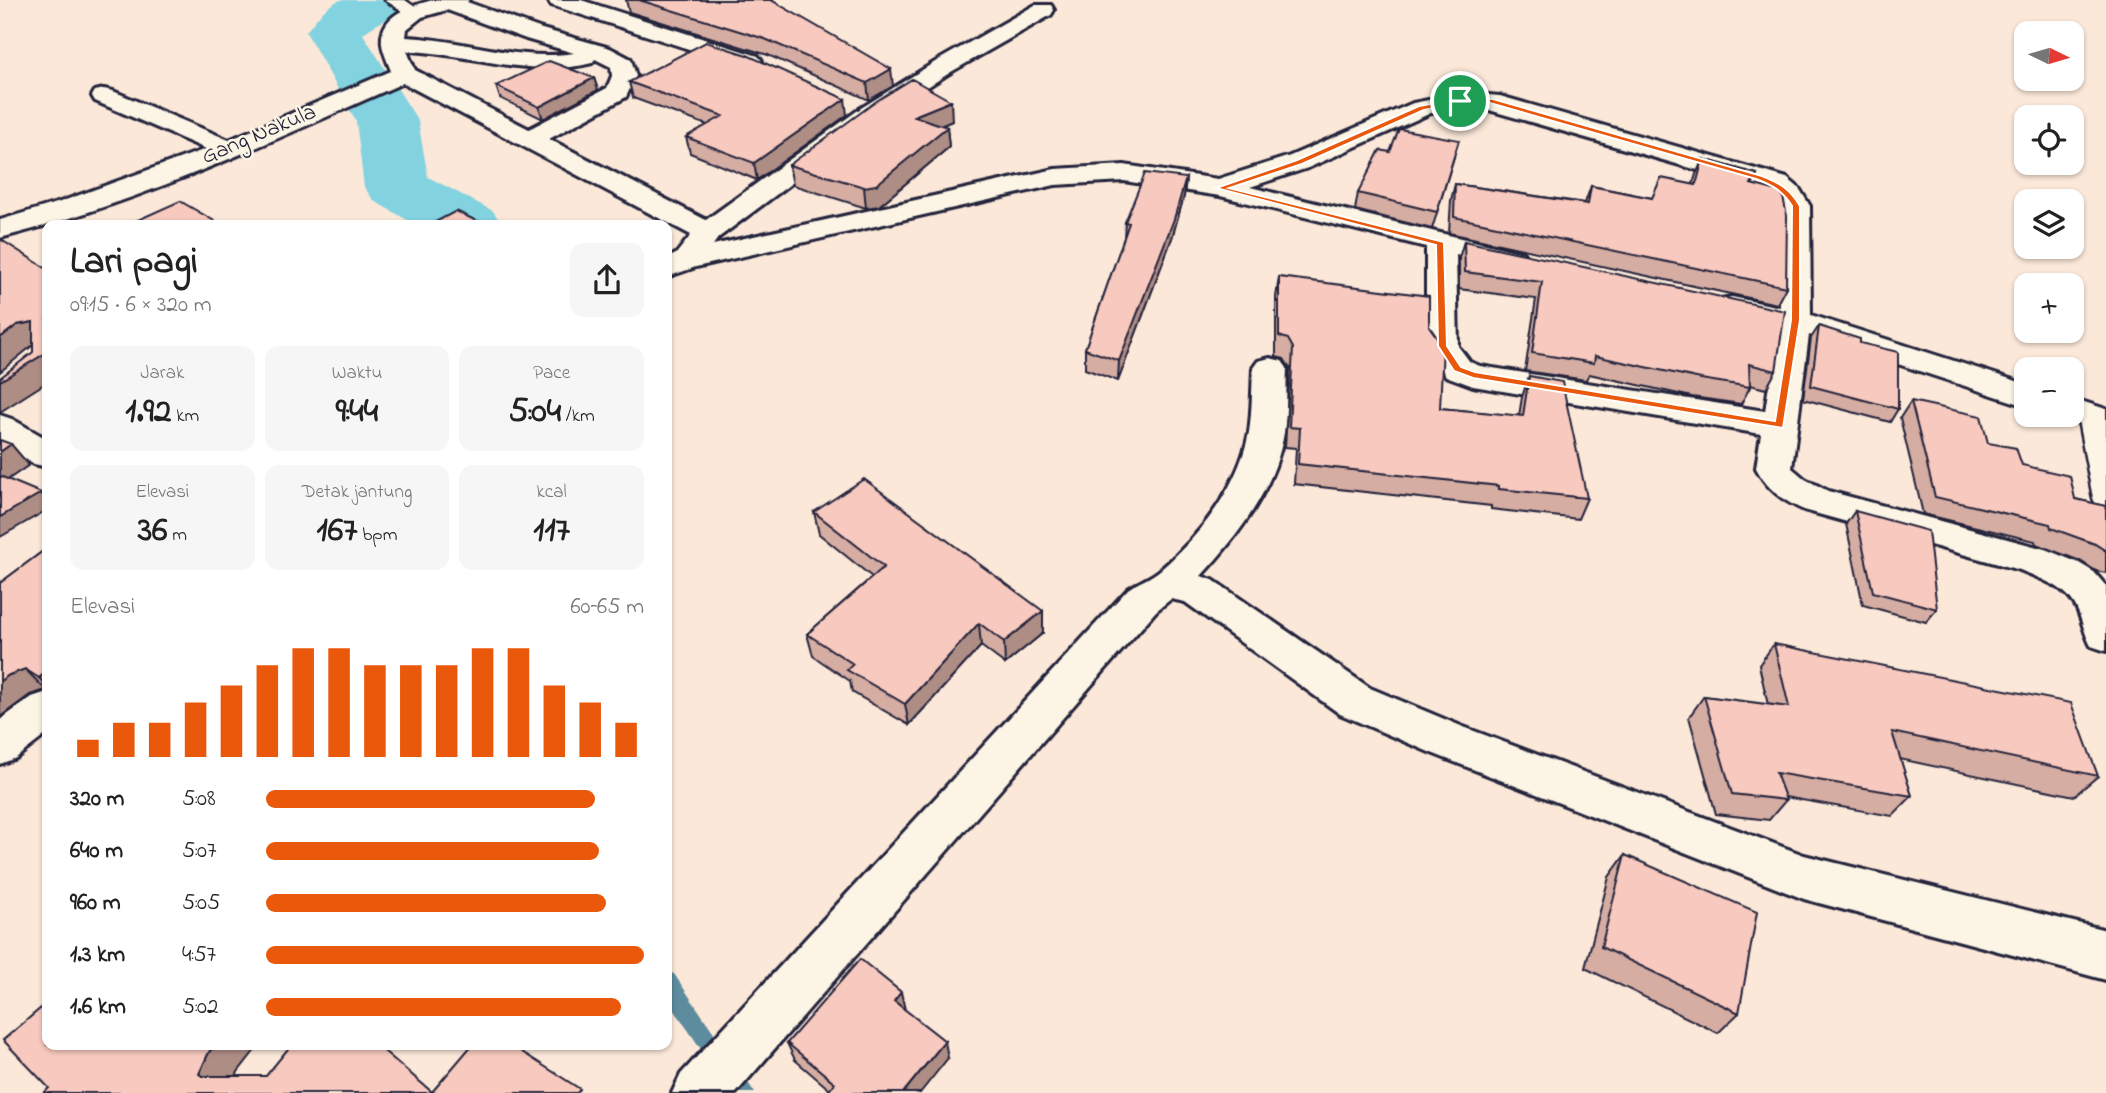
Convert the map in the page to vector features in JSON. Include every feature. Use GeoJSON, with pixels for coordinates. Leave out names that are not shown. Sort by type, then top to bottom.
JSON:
{"type":"FeatureCollection","features":[{"type":"Feature","properties":{"kind":"street"},"geometry":{"type":"LineString","coordinates":[[559,0],[771,69]]}},
{"type":"Feature","properties":{"kind":"street"},"geometry":{"type":"LineString","coordinates":[[528,140],[617,92],[624,76],[623,64],[602,53],[534,34],[454,1],[414,12],[396,26],[383,83],[528,140],[708,232]]}},
{"type":"Feature","properties":{"kind":"street"},"geometry":{"type":"LineString","coordinates":[[677,264],[708,232],[870,113],[943,67],[1043,10]]}},
{"type":"Feature","properties":{"kind":"street"},"geometry":{"type":"LineString","coordinates":[[393,43],[441,46],[531,61],[566,62],[602,53]]}},
{"type":"Feature","properties":{"kind":"street","name":"Gang Nakula"},"geometry":{"type":"LineString","coordinates":[[53,220],[229,150],[383,83]]}},
{"type":"Feature","properties":{"kind":"street"},"geometry":{"type":"LineString","coordinates":[[104,96],[229,150]]}},
{"type":"Feature","properties":{"kind":"street"},"geometry":{"type":"LineString","coordinates":[[1220,188],[1299,162],[1422,108],[1475,99],[1491,101],[1777,184],[1789,194],[1796,206],[1795,320],[1774,468],[1778,478],[1789,487],[1817,500],[2031,559],[2065,573],[2080,583],[2093,598],[2106,635]]}},
{"type":"Feature","properties":{"kind":"street"},"geometry":{"type":"LineString","coordinates":[[845,102],[870,113]]}},
{"type":"Feature","properties":{"kind":"street"},"geometry":{"type":"LineString","coordinates":[[677,264],[1055,177],[1124,173],[1220,188],[1535,264]]}},
{"type":"Feature","properties":{"kind":"street","name":"Gang Nakula"},"geometry":{"type":"LineString","coordinates":[[2,227],[42,222]]}},
{"type":"Feature","properties":{"kind":"street"},"geometry":{"type":"LineString","coordinates":[[1441,243],[1443,346],[1458,369],[1473,375],[1779,425]]}},
{"type":"Feature","properties":{"kind":"street"},"geometry":{"type":"LineString","coordinates":[[1709,301],[1795,320],[2014,391]]}},
{"type":"Feature","properties":{"kind":"street"},"geometry":{"type":"LineString","coordinates":[[700,1093],[1142,600],[1159,586],[1178,576],[1222,529],[1248,486],[1266,434],[1270,368]]}},
{"type":"Feature","properties":{"kind":"street"},"geometry":{"type":"LineString","coordinates":[[0,428],[42,452]]}},
{"type":"Feature","properties":{"kind":"street"},"geometry":{"type":"LineString","coordinates":[[1178,576],[1355,701],[1445,739],[1804,877],[2106,955]]}},
{"type":"Feature","properties":{"kind":"street"},"geometry":{"type":"LineString","coordinates":[[0,745],[42,714]]}},
{"type":"Feature","properties":{"kind":"lane"},"geometry":{"type":"LineString","coordinates":[[393,0],[414,12]]}},
{"type":"Feature","properties":{"kind":"lane"},"geometry":{"type":"LineString","coordinates":[[2089,415],[2106,498]]}},
{"type":"Feature","properties":{"kind":"building"},"geometry":{"type":"Polygon","coordinates":[[[639,0],[771,0],[891,69],[867,83],[765,39],[639,0]]]}},
{"type":"Feature","properties":{"kind":"building"},"geometry":{"type":"Polygon","coordinates":[[[706,42],[747,55],[845,99],[754,163],[686,137],[723,116],[629,82],[706,42]]]}},
{"type":"Feature","properties":{"kind":"building"},"geometry":{"type":"Polygon","coordinates":[[[549,61],[594,78],[539,107],[496,86],[549,61]]]}},
{"type":"Feature","properties":{"kind":"building"},"geometry":{"type":"Polygon","coordinates":[[[912,79],[951,101],[914,116],[947,127],[876,185],[864,187],[789,165],[878,100],[912,79]]]}},
{"type":"Feature","properties":{"kind":"building"},"geometry":{"type":"Polygon","coordinates":[[[1399,129],[1459,140],[1437,212],[1358,193],[1380,150],[1390,152],[1399,129]]]}},
{"type":"Feature","properties":{"kind":"building"},"geometry":{"type":"Polygon","coordinates":[[[1703,159],[1757,174],[1751,184],[1782,192],[1787,216],[1786,287],[1454,217],[1455,184],[1588,204],[1591,186],[1652,198],[1661,178],[1696,185],[1703,159]]]}},
{"type":"Feature","properties":{"kind":"building"},"geometry":{"type":"Polygon","coordinates":[[[1145,173],[1186,178],[1174,219],[1119,361],[1085,349],[1129,223],[1125,222],[1145,173]]]}},
{"type":"Feature","properties":{"kind":"building"},"geometry":{"type":"Polygon","coordinates":[[[180,201],[213,220],[138,220],[180,201]]]}},
{"type":"Feature","properties":{"kind":"building"},"geometry":{"type":"Polygon","coordinates":[[[456,211],[475,220],[439,220],[456,211]]]}},
{"type":"Feature","properties":{"kind":"building"},"geometry":{"type":"Polygon","coordinates":[[[0,239],[42,266],[42,355],[0,381],[0,378],[33,352],[33,322],[17,325],[0,338],[0,239]]]}},
{"type":"Feature","properties":{"kind":"building"},"geometry":{"type":"Polygon","coordinates":[[[1464,241],[1785,311],[1776,371],[1749,364],[1750,387],[1595,356],[1594,363],[1532,353],[1542,282],[1465,272],[1464,241]]]}},
{"type":"Feature","properties":{"kind":"building"},"geometry":{"type":"Polygon","coordinates":[[[1279,277],[1429,296],[1429,326],[1443,346],[1440,408],[1523,416],[1529,376],[1562,382],[1587,498],[1298,464],[1300,428],[1289,427],[1293,348],[1288,339],[1279,336],[1279,277]]]}},
{"type":"Feature","properties":{"kind":"building"},"geometry":{"type":"Polygon","coordinates":[[[1819,326],[1860,339],[1860,343],[1898,352],[1898,409],[1811,386],[1819,326]]]}},
{"type":"Feature","properties":{"kind":"building"},"geometry":{"type":"Polygon","coordinates":[[[1911,401],[1981,416],[1988,443],[2016,448],[2022,465],[2070,476],[2075,499],[2106,506],[2106,551],[2095,544],[2051,528],[2050,524],[1935,497],[1911,401]]]}},
{"type":"Feature","properties":{"kind":"building"},"geometry":{"type":"Polygon","coordinates":[[[0,440],[11,444],[0,452],[0,440]]]}},
{"type":"Feature","properties":{"kind":"building"},"geometry":{"type":"Polygon","coordinates":[[[0,476],[41,493],[0,517],[0,476]]]}},
{"type":"Feature","properties":{"kind":"building"},"geometry":{"type":"Polygon","coordinates":[[[864,479],[1043,611],[1004,642],[979,623],[905,704],[847,670],[853,664],[807,634],[884,567],[814,512],[864,479]]]}},
{"type":"Feature","properties":{"kind":"building"},"geometry":{"type":"Polygon","coordinates":[[[1855,511],[1928,531],[1937,609],[1873,592],[1855,511]]]}},
{"type":"Feature","properties":{"kind":"building"},"geometry":{"type":"Polygon","coordinates":[[[42,552],[42,675],[39,678],[25,669],[0,681],[0,583],[42,552]]]}},
{"type":"Feature","properties":{"kind":"building"},"geometry":{"type":"Polygon","coordinates":[[[1774,644],[2071,703],[2098,776],[1892,732],[1912,796],[1776,773],[1786,800],[1732,794],[1704,696],[1789,707],[1774,644]]]}},
{"type":"Feature","properties":{"kind":"building"},"geometry":{"type":"Polygon","coordinates":[[[1625,855],[1757,912],[1739,1013],[1601,947],[1625,855]]]}},
{"type":"Feature","properties":{"kind":"building"},"geometry":{"type":"Polygon","coordinates":[[[860,959],[901,992],[894,1001],[945,1041],[903,1093],[827,1093],[835,1083],[787,1043],[860,959]]]}},
{"type":"Feature","properties":{"kind":"building"},"geometry":{"type":"Polygon","coordinates":[[[42,1007],[42,1050],[211,1050],[199,1074],[202,1076],[266,1076],[287,1050],[383,1050],[432,1092],[468,1050],[519,1050],[580,1089],[577,1093],[44,1093],[49,1088],[3,1040],[42,1007]]]}},
{"type":"Feature","properties":{"kind":"waterway"},"geometry":{"type":"LineString","coordinates":[[371,8],[354,13],[334,32],[387,121],[397,187],[458,220]]}},
{"type":"Feature","properties":{"kind":"waterway"},"geometry":{"type":"LineString","coordinates":[[672,988],[744,1093]]}},
{"type":"Feature","properties":{"kind":"route"},"geometry":{"type":"LineString","coordinates":[[1460,101],[1491,101],[1759,177],[1777,184],[1789,194],[1796,206],[1795,320],[1779,425],[1473,375],[1458,369],[1443,346],[1441,243],[1220,188],[1299,162],[1422,108],[1460,101]]}}]}
